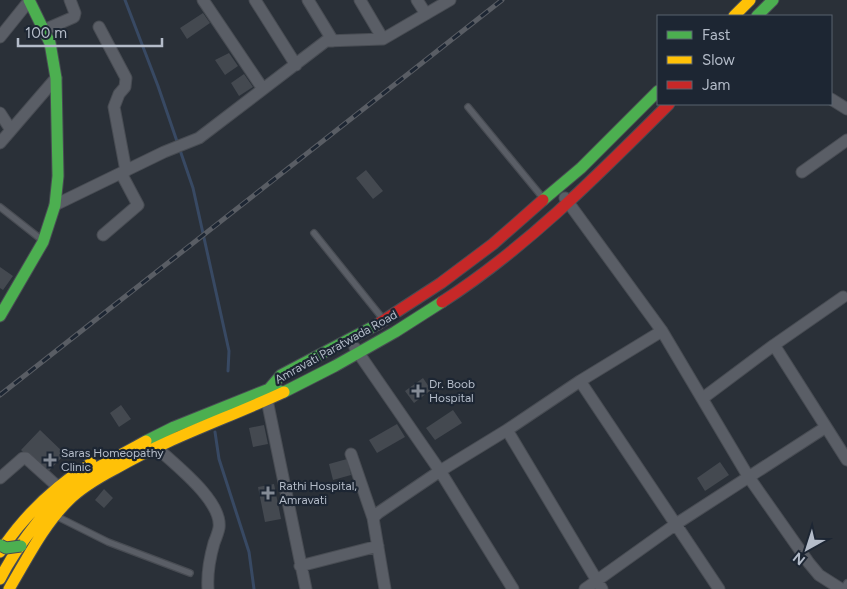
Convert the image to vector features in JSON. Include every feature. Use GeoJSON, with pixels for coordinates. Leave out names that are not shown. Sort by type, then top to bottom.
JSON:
{"type":"FeatureCollection","features":[{"type":"Feature","properties":{"kind":"main road"},"geometry":{"type":"LineString","coordinates":[[735,15],[750,0]]}},
{"type":"Feature","properties":{"kind":"main road"},"geometry":{"type":"LineString","coordinates":[[758,15],[773,0]]}},
{"type":"Feature","properties":{"kind":"main road"},"geometry":{"type":"LineString","coordinates":[[0,316],[44,242],[55,205],[58,176],[56,78],[50,43],[29,1]]}},
{"type":"Feature","properties":{"kind":"main road"},"geometry":{"type":"LineString","coordinates":[[0,552],[9,537],[22,522],[57,486],[71,475],[117,448],[182,416],[281,375],[350,340],[384,321],[441,283],[493,244],[545,200],[581,168],[657,92]]}},
{"type":"Feature","properties":{"kind":"main road","name":"Amravati Paratwada Road"},"geometry":{"type":"LineString","coordinates":[[0,579],[6,567],[44,514],[67,490],[100,466],[174,427],[266,394],[284,392],[395,332],[450,296],[504,257],[592,180],[668,105]]}},
{"type":"Feature","properties":{"kind":"main road"},"geometry":{"type":"LineString","coordinates":[[266,394],[281,375]]}},
{"type":"Feature","properties":{"kind":"main road","name":"Amravati Paratwada Road"},"geometry":{"type":"LineString","coordinates":[[9,589],[56,516],[68,501],[88,485],[125,462],[266,394]]}},
{"type":"Feature","properties":{"kind":"main road"},"geometry":{"type":"LineString","coordinates":[[0,545],[6,548],[21,546]]}},
{"type":"Feature","properties":{"kind":"street"},"geometry":{"type":"LineString","coordinates":[[44,30],[74,17],[75,13],[70,0]]}},
{"type":"Feature","properties":{"kind":"street"},"geometry":{"type":"LineString","coordinates":[[203,0],[263,89]]}},
{"type":"Feature","properties":{"kind":"street"},"geometry":{"type":"LineString","coordinates":[[255,0],[296,65]]}},
{"type":"Feature","properties":{"kind":"street"},"geometry":{"type":"LineString","coordinates":[[308,0],[332,41]]}},
{"type":"Feature","properties":{"kind":"street"},"geometry":{"type":"LineString","coordinates":[[360,0],[383,38]]}},
{"type":"Feature","properties":{"kind":"street"},"geometry":{"type":"LineString","coordinates":[[417,0],[426,14]]}},
{"type":"Feature","properties":{"kind":"street"},"geometry":{"type":"LineString","coordinates":[[55,205],[164,152],[199,138],[326,41],[383,38],[450,0]]}},
{"type":"Feature","properties":{"kind":"street"},"geometry":{"type":"LineString","coordinates":[[0,37],[29,1]]}},
{"type":"Feature","properties":{"kind":"street"},"geometry":{"type":"LineString","coordinates":[[99,27],[126,78],[125,87],[119,94],[114,107],[123,172],[138,205],[103,235]]}},
{"type":"Feature","properties":{"kind":"street"},"geometry":{"type":"LineString","coordinates":[[0,143],[56,78]]}},
{"type":"Feature","properties":{"kind":"street"},"geometry":{"type":"LineString","coordinates":[[832,100],[847,109]]}},
{"type":"Feature","properties":{"kind":"street"},"geometry":{"type":"LineString","coordinates":[[0,113],[11,130]]}},
{"type":"Feature","properties":{"kind":"street"},"geometry":{"type":"LineString","coordinates":[[802,172],[847,140]]}},
{"type":"Feature","properties":{"kind":"street"},"geometry":{"type":"LineString","coordinates":[[558,188],[662,331],[748,476],[809,563],[819,575],[842,589]]}},
{"type":"Feature","properties":{"kind":"street"},"geometry":{"type":"LineString","coordinates":[[702,398],[843,297]]}},
{"type":"Feature","properties":{"kind":"street"},"geometry":{"type":"LineString","coordinates":[[374,518],[378,513],[440,471],[662,331]]}},
{"type":"Feature","properties":{"kind":"street"},"geometry":{"type":"LineString","coordinates":[[350,340],[440,471],[513,589]]}},
{"type":"Feature","properties":{"kind":"street"},"geometry":{"type":"LineString","coordinates":[[774,345],[847,460]]}},
{"type":"Feature","properties":{"kind":"street"},"geometry":{"type":"LineString","coordinates":[[580,381],[719,589]]}},
{"type":"Feature","properties":{"kind":"street"},"geometry":{"type":"LineString","coordinates":[[266,394],[306,589]]}},
{"type":"Feature","properties":{"kind":"street"},"geometry":{"type":"LineString","coordinates":[[585,589],[599,585],[676,524],[826,427]]}},
{"type":"Feature","properties":{"kind":"street"},"geometry":{"type":"LineString","coordinates":[[507,430],[599,585]]}},
{"type":"Feature","properties":{"kind":"street"},"geometry":{"type":"LineString","coordinates":[[156,447],[200,487],[210,500],[220,521],[211,554],[208,589]]}},
{"type":"Feature","properties":{"kind":"street"},"geometry":{"type":"LineString","coordinates":[[351,454],[374,518],[385,589]]}},
{"type":"Feature","properties":{"kind":"street"},"geometry":{"type":"LineString","coordinates":[[0,478],[23,458],[26,458],[57,486]]}},
{"type":"Feature","properties":{"kind":"street"},"geometry":{"type":"LineString","coordinates":[[300,566],[378,546]]}},
{"type":"Feature","properties":{"kind":"lane"},"geometry":{"type":"LineString","coordinates":[[468,106],[545,200]]}},
{"type":"Feature","properties":{"kind":"lane"},"geometry":{"type":"LineString","coordinates":[[0,207],[44,242]]}},
{"type":"Feature","properties":{"kind":"lane"},"geometry":{"type":"LineString","coordinates":[[314,233],[384,321]]}},
{"type":"Feature","properties":{"kind":"lane"},"geometry":{"type":"LineString","coordinates":[[56,516],[108,542],[190,573]]}},
{"type":"Feature","properties":{"kind":"lane"},"geometry":{"type":"LineString","coordinates":[[842,589],[847,582]]}},
{"type":"Feature","properties":{"kind":"building"},"geometry":{"type":"Polygon","coordinates":[[[203,13],[210,23],[187,39],[180,28],[203,13]]]}},
{"type":"Feature","properties":{"kind":"building"},"geometry":{"type":"Polygon","coordinates":[[[229,53],[238,66],[225,75],[215,60],[229,53]]]}},
{"type":"Feature","properties":{"kind":"building"},"geometry":{"type":"Polygon","coordinates":[[[244,74],[253,87],[239,96],[231,83],[244,74]]]}},
{"type":"Feature","properties":{"kind":"building"},"geometry":{"type":"Polygon","coordinates":[[[366,170],[383,191],[373,199],[356,178],[366,170]]]}},
{"type":"Feature","properties":{"kind":"building"},"geometry":{"type":"Polygon","coordinates":[[[0,267],[13,276],[3,290],[0,288],[0,267]]]}},
{"type":"Feature","properties":{"kind":"building"},"geometry":{"type":"Polygon","coordinates":[[[423,378],[431,390],[414,403],[405,391],[423,378]]]}},
{"type":"Feature","properties":{"kind":"building"},"geometry":{"type":"Polygon","coordinates":[[[121,405],[131,419],[119,427],[110,413],[121,405]]]}},
{"type":"Feature","properties":{"kind":"building"},"geometry":{"type":"Polygon","coordinates":[[[453,410],[462,423],[435,440],[426,428],[453,410]]]}},
{"type":"Feature","properties":{"kind":"building"},"geometry":{"type":"Polygon","coordinates":[[[397,424],[405,437],[377,453],[369,440],[397,424]]]}},
{"type":"Feature","properties":{"kind":"building"},"geometry":{"type":"Polygon","coordinates":[[[264,425],[268,444],[253,447],[249,428],[264,425]]]}},
{"type":"Feature","properties":{"kind":"building"},"geometry":{"type":"Polygon","coordinates":[[[40,430],[65,454],[46,474],[21,450],[40,430]]]}},
{"type":"Feature","properties":{"kind":"building"},"geometry":{"type":"Polygon","coordinates":[[[347,459],[351,475],[333,480],[329,464],[347,459]]]}},
{"type":"Feature","properties":{"kind":"building"},"geometry":{"type":"Polygon","coordinates":[[[720,462],[729,475],[705,491],[697,478],[720,462]]]}},
{"type":"Feature","properties":{"kind":"building"},"geometry":{"type":"Polygon","coordinates":[[[274,484],[281,519],[265,522],[258,487],[274,484]]]}},
{"type":"Feature","properties":{"kind":"building"},"geometry":{"type":"Polygon","coordinates":[[[104,489],[113,498],[104,508],[95,500],[104,489]]]}},
{"type":"Feature","properties":{"kind":"waterway"},"geometry":{"type":"LineString","coordinates":[[125,0],[158,86],[193,188],[229,351],[228,371]]}},
{"type":"Feature","properties":{"kind":"waterway"},"geometry":{"type":"LineString","coordinates":[[215,432],[219,459],[249,552],[254,589]]}},
{"type":"Feature","properties":{"kind":"railway"},"geometry":{"type":"LineString","coordinates":[[0,395],[502,0]]}},
{"type":"Feature","properties":{"kind":"traffic: fast"},"geometry":{"type":"LineString","coordinates":[[0,316],[43,242],[55,205],[58,176],[56,78],[50,43],[29,0]]}},
{"type":"Feature","properties":{"kind":"traffic: fast"},"geometry":{"type":"LineString","coordinates":[[758,15],[773,0]]}},
{"type":"Feature","properties":{"kind":"traffic: fast"},"geometry":{"type":"LineString","coordinates":[[543,200],[581,168],[657,92]]}},
{"type":"Feature","properties":{"kind":"traffic: fast"},"geometry":{"type":"LineString","coordinates":[[269,389],[284,392],[395,332],[442,302]]}},
{"type":"Feature","properties":{"kind":"traffic: fast"},"geometry":{"type":"LineString","coordinates":[[146,441],[174,427],[269,389],[281,375],[378,324]]}},
{"type":"Feature","properties":{"kind":"traffic: fast"},"geometry":{"type":"LineString","coordinates":[[0,545],[6,548],[21,546]]}},
{"type":"Feature","properties":{"kind":"traffic: slow"},"geometry":{"type":"LineString","coordinates":[[735,15],[750,0]]}},
{"type":"Feature","properties":{"kind":"traffic: slow"},"geometry":{"type":"LineString","coordinates":[[9,589],[51,521],[68,501],[84,488],[135,458],[284,392]]}},
{"type":"Feature","properties":{"kind":"traffic: slow"},"geometry":{"type":"LineString","coordinates":[[0,579],[26,537],[61,495],[85,475],[146,441]]}},
{"type":"Feature","properties":{"kind":"traffic: slow"},"geometry":{"type":"LineString","coordinates":[[0,552],[19,526],[52,492],[91,463]]}},
{"type":"Feature","properties":{"kind":"traffic: jam"},"geometry":{"type":"LineString","coordinates":[[442,302],[473,281],[532,234],[588,184],[668,105]]}},
{"type":"Feature","properties":{"kind":"traffic: jam"},"geometry":{"type":"LineString","coordinates":[[378,324],[441,283],[493,244],[543,200]]}},
{"type":"Feature","properties":{"kind":"place","name":"Dr. Boob Hospital"},"geometry":{"type":"Point","coordinates":[418,391]}},
{"type":"Feature","properties":{"kind":"place","name":"Saras Homeopathy Clinic"},"geometry":{"type":"Point","coordinates":[50,460]}},
{"type":"Feature","properties":{"kind":"place","name":"Rathi Hospital, Amravati"},"geometry":{"type":"Point","coordinates":[268,493]}}]}
